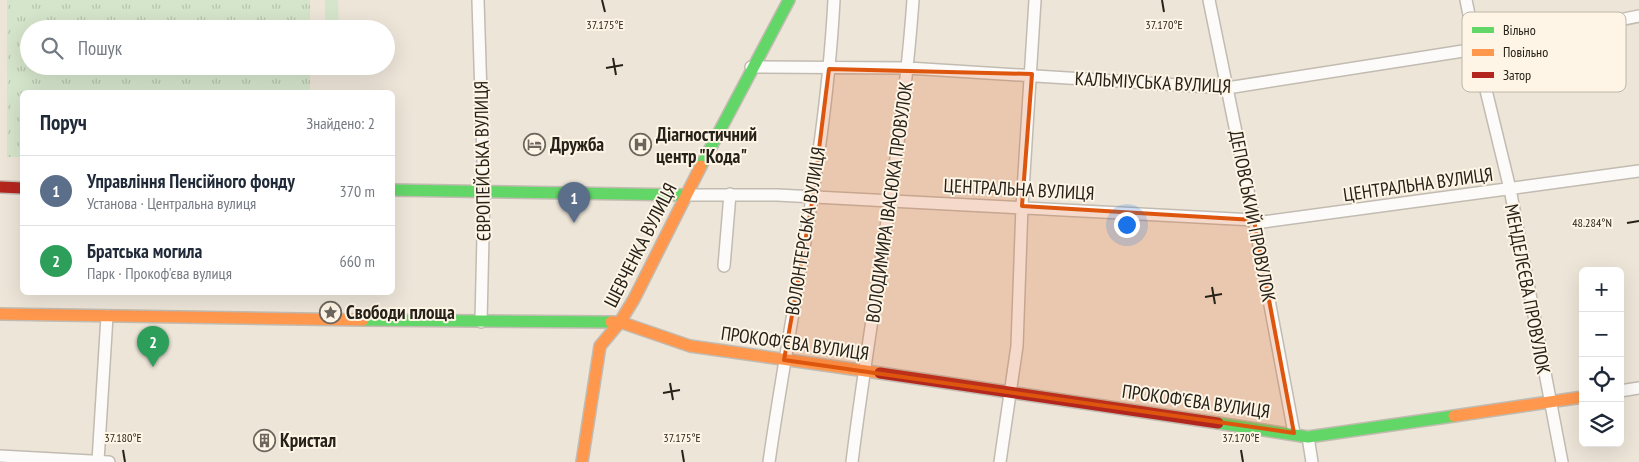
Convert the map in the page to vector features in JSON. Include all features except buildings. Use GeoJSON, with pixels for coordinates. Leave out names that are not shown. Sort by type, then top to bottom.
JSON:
{"type":"FeatureCollection","features":[{"type":"Feature","properties":{"kind":"street","name":"ЄВРОПЕЙСЬКА ВУЛИЦЯ"},"geometry":{"type":"LineString","coordinates":[[478,0],[484,192],[481,322]]}},
{"type":"Feature","properties":{"kind":"street","name":"ШЕВЧЕНКА ВУЛИЦЯ"},"geometry":{"type":"LineString","coordinates":[[582,462],[600,346],[620,322],[634,299],[685,195],[788,0]]}},
{"type":"Feature","properties":{"kind":"street","name":"ВОЛОНТЕРСЬКА ВУЛИЦЯ"},"geometry":{"type":"LineString","coordinates":[[769,462],[784,360],[812,197],[829,69],[834,0]]}},
{"type":"Feature","properties":{"kind":"street","name":"ВОЛОДИМИРА ІВАСЮКА ПРОВУЛОК"},"geometry":{"type":"LineString","coordinates":[[852,462],[863,371],[892,200],[914,0]]}},
{"type":"Feature","properties":{"kind":"street"},"geometry":{"type":"LineString","coordinates":[[1000,462],[1017,346],[1022,206],[1032,74],[1035,0]]}},
{"type":"Feature","properties":{"kind":"street","name":"ДЕПОВСЬКИЙ ПРОВУЛОК"},"geometry":{"type":"LineString","coordinates":[[1209,0],[1254,220],[1294,433]]}},
{"type":"Feature","properties":{"kind":"street","name":"КАЛЬМІУСЬКА ВУЛИЦЯ"},"geometry":{"type":"LineString","coordinates":[[1626,19],[1639,16]]}},
{"type":"Feature","properties":{"kind":"street","name":"КАЛЬМІУСЬКА ВУЛИЦЯ"},"geometry":{"type":"LineString","coordinates":[[751,67],[829,69],[908,68],[1032,74],[1227,88],[1462,51]]}},
{"type":"Feature","properties":{"kind":"street","name":"МЕНДЕЛЄЄВА ПРОВУЛОК"},"geometry":{"type":"LineString","coordinates":[[1486,92],[1510,189],[1549,403],[1562,462]]}},
{"type":"Feature","properties":{"kind":"street","name":"ЦЕНТРАЛЬНА ВУЛИЦЯ"},"geometry":{"type":"LineString","coordinates":[[395,190],[685,195],[730,194],[812,197],[1022,206],[1263,222],[1639,171]]}},
{"type":"Feature","properties":{"kind":"street"},"geometry":{"type":"LineString","coordinates":[[0,187],[20,188]]}},
{"type":"Feature","properties":{"kind":"street"},"geometry":{"type":"LineString","coordinates":[[724,266],[730,194]]}},
{"type":"Feature","properties":{"kind":"street","name":"ПРОКОФ'ЄВА ВУЛИЦЯ"},"geometry":{"type":"LineString","coordinates":[[0,314],[481,322],[620,322],[690,346],[1009,391],[1294,433],[1308,437],[1579,399]]}},
{"type":"Feature","properties":{"kind":"street"},"geometry":{"type":"LineString","coordinates":[[98,461],[107,316]]}},
{"type":"Feature","properties":{"kind":"street"},"geometry":{"type":"LineString","coordinates":[[1624,390],[1639,388]]}},
{"type":"Feature","properties":{"kind":"street"},"geometry":{"type":"LineString","coordinates":[[1308,437],[1312,462]]}},
{"type":"Feature","properties":{"kind":"street"},"geometry":{"type":"LineString","coordinates":[[0,456],[109,462]]}},
{"type":"Feature","properties":{"kind":"highlighted area"},"geometry":{"type":"Polygon","coordinates":[[[829,69],[1032,74],[1022,206],[1254,220],[1294,433],[784,360],[813,197],[829,69]]]}},
{"type":"Feature","properties":{"kind":"green space"},"geometry":{"type":"Polygon","coordinates":[[[7,0],[310,0],[310,20],[20,20],[20,75],[310,75],[310,90],[20,90],[20,157],[7,157],[7,0]]]}},
{"type":"Feature","properties":{"kind":"green space"},"geometry":{"type":"Polygon","coordinates":[[[325,0],[338,0],[339,20],[325,20],[325,0]]]}},
{"type":"Feature","properties":{"kind":"traffic: fast"},"geometry":{"type":"LineString","coordinates":[[701,166],[789,0]]}},
{"type":"Feature","properties":{"kind":"traffic: fast"},"geometry":{"type":"LineString","coordinates":[[395,190],[685,195]]}},
{"type":"Feature","properties":{"kind":"traffic: fast"},"geometry":{"type":"LineString","coordinates":[[363,320],[611,322]]}},
{"type":"Feature","properties":{"kind":"traffic: fast"},"geometry":{"type":"LineString","coordinates":[[1218,423],[1308,437],[1454,416]]}},
{"type":"Feature","properties":{"kind":"traffic: slow"},"geometry":{"type":"LineString","coordinates":[[582,462],[600,346],[620,322],[634,299],[701,166]]}},
{"type":"Feature","properties":{"kind":"traffic: slow"},"geometry":{"type":"LineString","coordinates":[[0,314],[363,320]]}},
{"type":"Feature","properties":{"kind":"traffic: slow"},"geometry":{"type":"LineString","coordinates":[[611,322],[620,322],[690,346],[880,373]]}},
{"type":"Feature","properties":{"kind":"traffic: slow"},"geometry":{"type":"LineString","coordinates":[[1454,416],[1579,398]]}},
{"type":"Feature","properties":{"kind":"traffic: jam"},"geometry":{"type":"LineString","coordinates":[[0,187],[20,188]]}},
{"type":"Feature","properties":{"kind":"traffic: jam"},"geometry":{"type":"LineString","coordinates":[[880,373],[1218,423]]}},
{"type":"Feature","properties":{"kind":"place","name":"Дружба"},"geometry":{"type":"Point","coordinates":[534,144]}},
{"type":"Feature","properties":{"kind":"place","name":"Діагностичний центр \"Кода\""},"geometry":{"type":"Point","coordinates":[640,145]}},
{"type":"Feature","properties":{"kind":"place","name":"Управління Пенсійного фонду"},"geometry":{"type":"Point","coordinates":[574,223]}},
{"type":"Feature","properties":{"kind":"place","name":"Свободи площа"},"geometry":{"type":"Point","coordinates":[330,312]}},
{"type":"Feature","properties":{"kind":"place","name":"Братська могила"},"geometry":{"type":"Point","coordinates":[153,367]}},
{"type":"Feature","properties":{"kind":"place","name":"Кристал"},"geometry":{"type":"Point","coordinates":[264,440]}}]}
